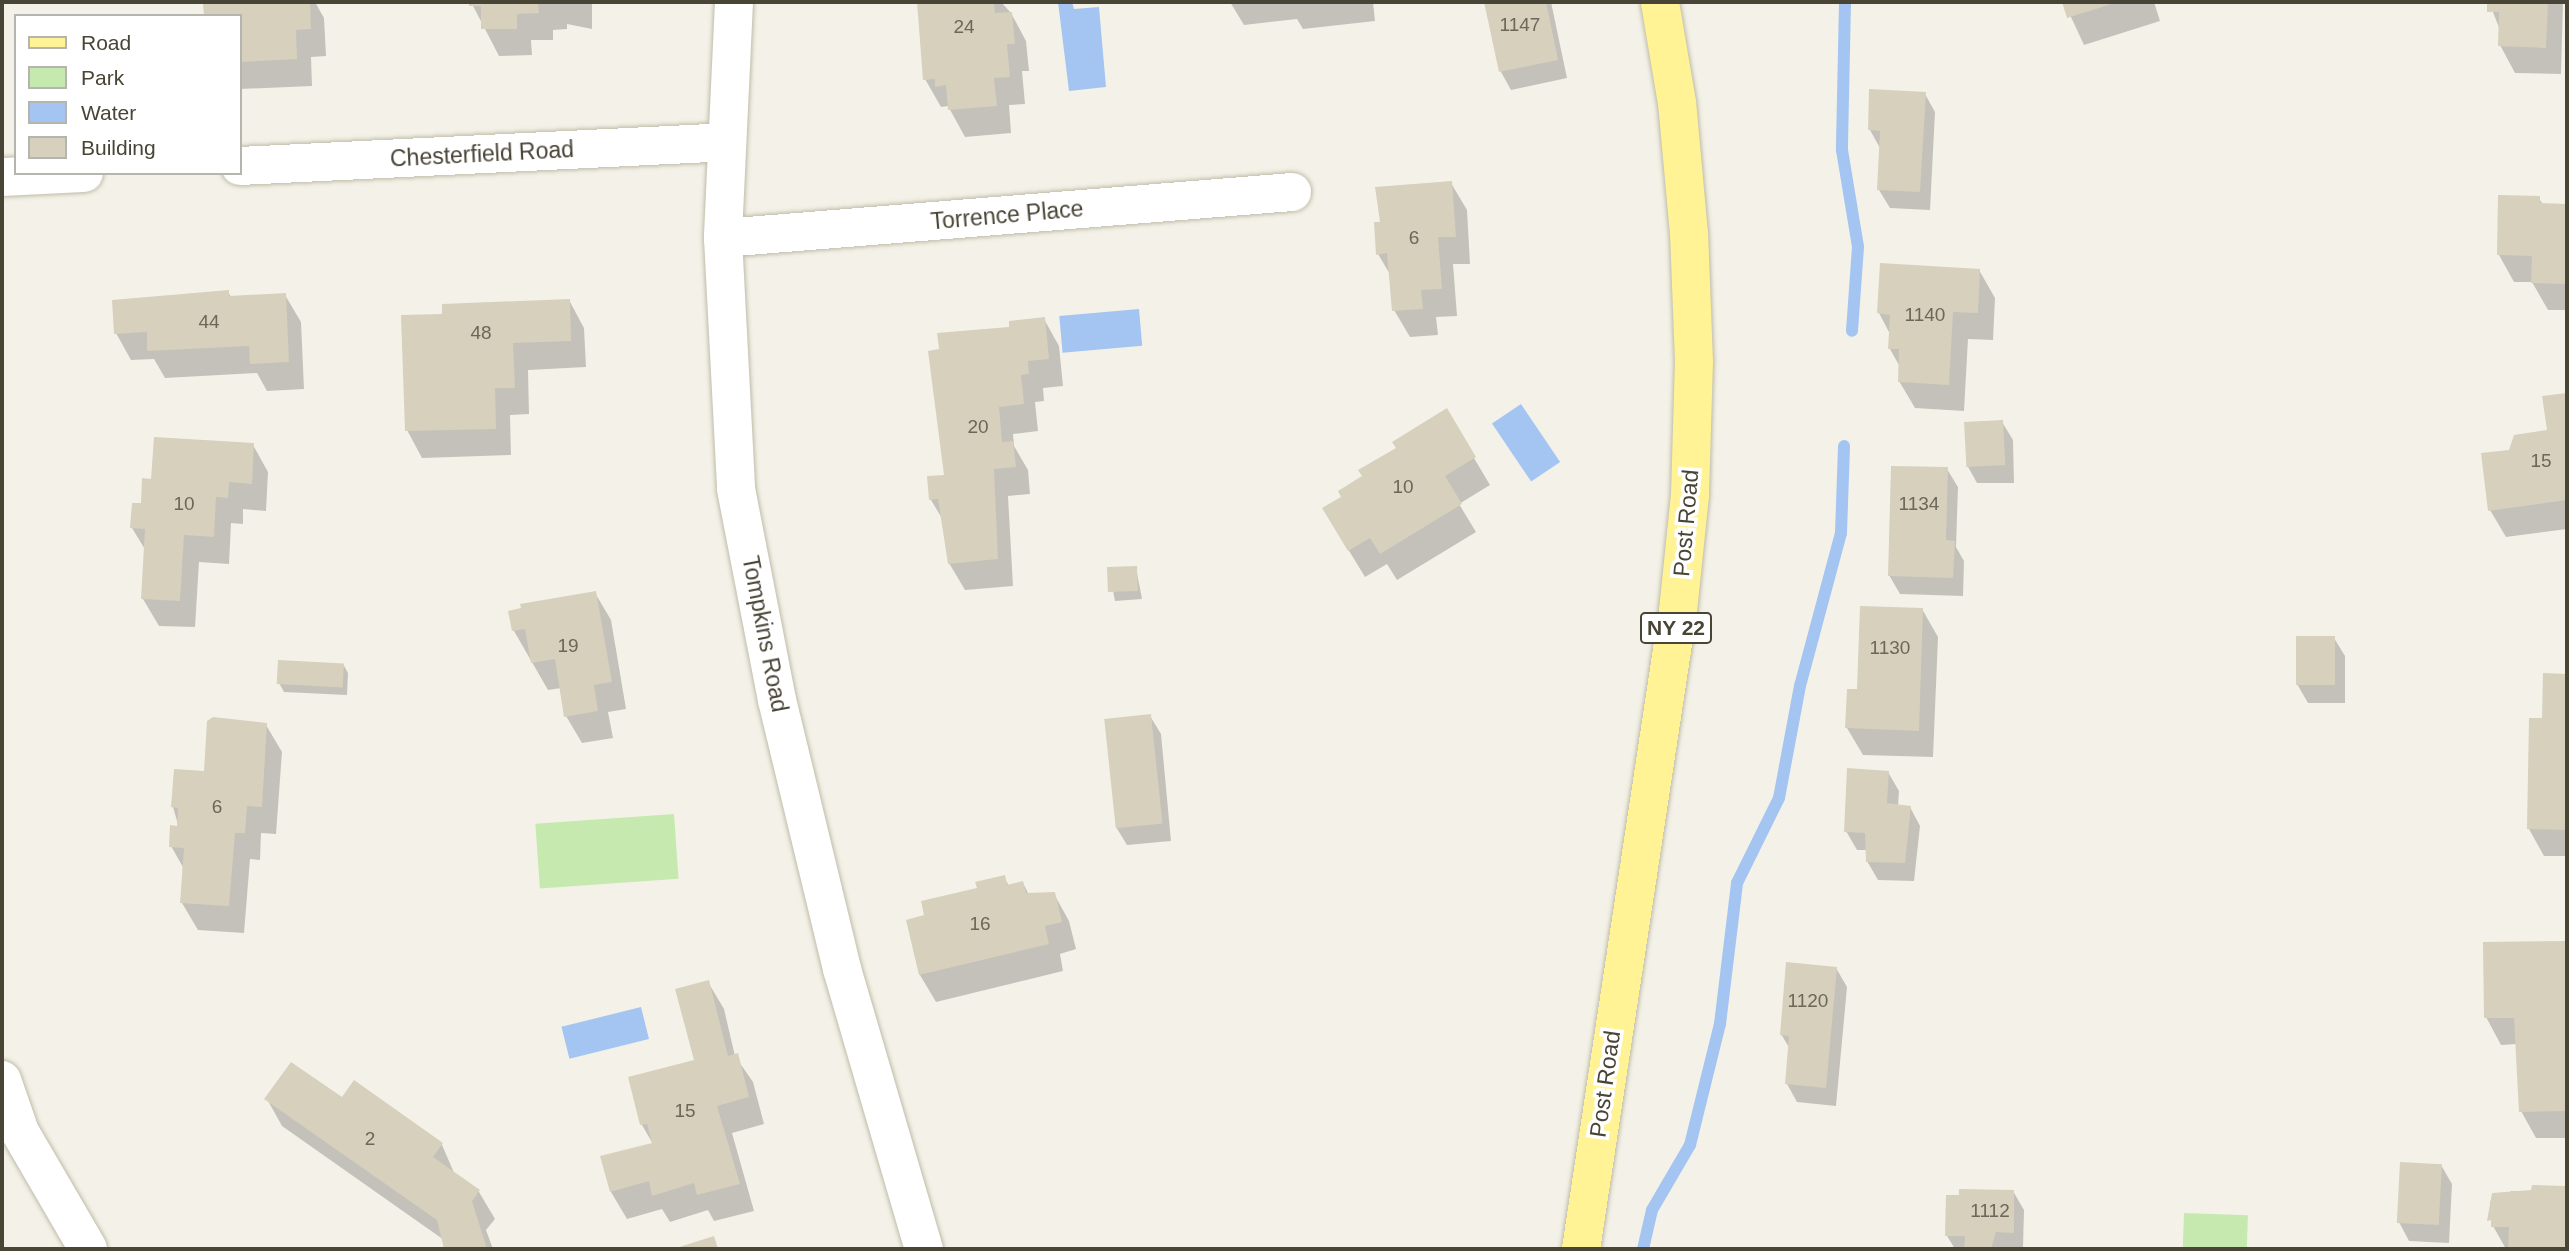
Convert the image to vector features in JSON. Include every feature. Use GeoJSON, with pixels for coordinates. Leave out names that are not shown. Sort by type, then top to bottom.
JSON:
{"type":"FeatureCollection","features":[{"type":"Feature","properties":{"kind":"main road","name":"Post Road"},"geometry":{"type":"LineString","coordinates":[[1581,1249],[1678,611],[1690,495],[1694,362],[1689,234],[1677,103],[1660,2]]}},
{"type":"Feature","properties":{"kind":"street","name":"Tompkins Road"},"geometry":{"type":"LineString","coordinates":[[734,2],[724,142],[723,239],[736,489],[775,687],[842,969],[924,1249]]}},
{"type":"Feature","properties":{"kind":"street","name":"Chesterfield Road"},"geometry":{"type":"LineString","coordinates":[[242,166],[724,142]]}},
{"type":"Feature","properties":{"kind":"street"},"geometry":{"type":"LineString","coordinates":[[2,177],[43,175]]}},
{"type":"Feature","properties":{"kind":"street","name":"Torrence Place"},"geometry":{"type":"LineString","coordinates":[[723,239],[1292,192]]}},
{"type":"Feature","properties":{"kind":"street"},"geometry":{"type":"LineString","coordinates":[[2,1080],[20,1132],[88,1249]]}},
{"type":"Feature","properties":{"kind":"green space"},"geometry":{"type":"Polygon","coordinates":[[[674,814],[679,879],[540,889],[535,824],[674,814]]]}},
{"type":"Feature","properties":{"kind":"green space"},"geometry":{"type":"Polygon","coordinates":[[[2184,1213],[2248,1215],[2247,1249],[2183,1249],[2184,1213]]]}},
{"type":"Feature","properties":{"kind":"water"},"geometry":{"type":"Polygon","coordinates":[[[1058,2],[1072,2],[1074,9],[1099,7],[1106,87],[1069,91],[1058,2]]]}},
{"type":"Feature","properties":{"kind":"water"},"geometry":{"type":"Polygon","coordinates":[[[1139,309],[1142,346],[1063,353],[1059,316],[1139,309]]]}},
{"type":"Feature","properties":{"kind":"water"},"geometry":{"type":"Polygon","coordinates":[[[1521,404],[1560,462],[1531,482],[1492,424],[1521,404]]]}},
{"type":"Feature","properties":{"kind":"water"},"geometry":{"type":"Polygon","coordinates":[[[641,1007],[649,1039],[569,1059],[561,1027],[641,1007]]]}},
{"type":"Feature","properties":{"kind":"building"},"geometry":{"type":"Polygon","coordinates":[[[310,2],[311,29],[296,30],[297,59],[242,62],[242,14],[204,14],[203,4],[310,2]]]}},
{"type":"Feature","properties":{"kind":"building"},"geometry":{"type":"Polygon","coordinates":[[[469,2],[538,2],[539,13],[517,14],[517,29],[481,29],[481,6],[469,6],[469,2]]]}},
{"type":"Feature","properties":{"kind":"building"},"geometry":{"type":"Polygon","coordinates":[[[917,2],[994,2],[995,13],[1012,12],[1015,44],[1007,44],[1010,77],[994,78],[997,106],[948,110],[946,85],[935,87],[935,79],[923,80],[917,2]]]}},
{"type":"Feature","properties":{"kind":"building"},"geometry":{"type":"Polygon","coordinates":[[[1484,2],[1546,2],[1558,60],[1499,72],[1484,2]]]}},
{"type":"Feature","properties":{"kind":"building"},"geometry":{"type":"Polygon","coordinates":[[[2062,2],[2118,2],[2067,18],[2062,2]]]}},
{"type":"Feature","properties":{"kind":"building"},"geometry":{"type":"Polygon","coordinates":[[[2487,2],[2548,2],[2546,48],[2498,46],[2499,12],[2487,12],[2487,2]]]}},
{"type":"Feature","properties":{"kind":"building"},"geometry":{"type":"Polygon","coordinates":[[[1869,89],[1926,92],[1920,192],[1877,190],[1880,131],[1868,130],[1869,89]]]}},
{"type":"Feature","properties":{"kind":"building"},"geometry":{"type":"Polygon","coordinates":[[[1452,181],[1456,237],[1438,237],[1442,289],[1421,290],[1423,309],[1392,311],[1387,253],[1376,255],[1374,222],[1380,222],[1375,187],[1452,181]]]}},
{"type":"Feature","properties":{"kind":"building"},"geometry":{"type":"Polygon","coordinates":[[[2498,195],[2540,196],[2540,203],[2567,204],[2567,284],[2531,283],[2532,256],[2497,255],[2498,195]]]}},
{"type":"Feature","properties":{"kind":"building"},"geometry":{"type":"Polygon","coordinates":[[[1880,263],[1980,269],[1978,313],[1953,312],[1949,385],[1898,382],[1899,349],[1888,349],[1890,315],[1877,313],[1880,263]]]}},
{"type":"Feature","properties":{"kind":"building"},"geometry":{"type":"Polygon","coordinates":[[[229,290],[229,296],[286,293],[289,362],[250,364],[249,346],[147,351],[147,332],[114,334],[112,300],[229,290]]]}},
{"type":"Feature","properties":{"kind":"building"},"geometry":{"type":"Polygon","coordinates":[[[570,299],[571,341],[513,343],[515,388],[495,388],[496,429],[405,431],[401,315],[442,314],[442,304],[570,299]]]}},
{"type":"Feature","properties":{"kind":"building"},"geometry":{"type":"Polygon","coordinates":[[[1045,317],[1049,359],[1028,361],[1029,374],[1021,375],[1024,404],[999,407],[1002,442],[1013,441],[1016,467],[994,469],[998,559],[948,564],[938,499],[929,500],[927,476],[944,475],[928,351],[939,349],[937,333],[1009,327],[1009,321],[1045,317]]]}},
{"type":"Feature","properties":{"kind":"building"},"geometry":{"type":"Polygon","coordinates":[[[2567,393],[2567,500],[2488,511],[2481,453],[2509,450],[2514,435],[2547,430],[2542,396],[2567,393]]]}},
{"type":"Feature","properties":{"kind":"building"},"geometry":{"type":"Polygon","coordinates":[[[1447,408],[1476,457],[1445,476],[1462,504],[1380,554],[1370,538],[1348,551],[1322,508],[1341,497],[1338,491],[1362,476],[1358,470],[1396,448],[1392,442],[1447,408]]]}},
{"type":"Feature","properties":{"kind":"building"},"geometry":{"type":"Polygon","coordinates":[[[2003,420],[2005,465],[1966,467],[1964,422],[2003,420]]]}},
{"type":"Feature","properties":{"kind":"building"},"geometry":{"type":"Polygon","coordinates":[[[154,437],[254,443],[252,484],[229,482],[228,498],[216,497],[214,537],[184,535],[180,601],[141,599],[145,529],[130,528],[132,503],[141,503],[142,478],[151,479],[154,437]]]}},
{"type":"Feature","properties":{"kind":"building"},"geometry":{"type":"Polygon","coordinates":[[[1891,466],[1948,467],[1946,540],[1955,541],[1953,578],[1888,576],[1891,466]]]}},
{"type":"Feature","properties":{"kind":"building"},"geometry":{"type":"Polygon","coordinates":[[[1137,566],[1138,591],[1108,592],[1107,567],[1137,566]]]}},
{"type":"Feature","properties":{"kind":"building"},"geometry":{"type":"Polygon","coordinates":[[[596,591],[612,682],[594,685],[598,711],[564,717],[555,659],[531,663],[525,629],[512,631],[508,611],[521,608],[520,604],[596,591]]]}},
{"type":"Feature","properties":{"kind":"building"},"geometry":{"type":"Polygon","coordinates":[[[1860,606],[1923,608],[1919,731],[1845,728],[1847,689],[1857,689],[1860,606]]]}},
{"type":"Feature","properties":{"kind":"building"},"geometry":{"type":"Polygon","coordinates":[[[2296,636],[2335,636],[2335,685],[2296,685],[2296,636]]]}},
{"type":"Feature","properties":{"kind":"building"},"geometry":{"type":"Polygon","coordinates":[[[278,660],[344,663],[343,687],[277,684],[278,660]]]}},
{"type":"Feature","properties":{"kind":"building"},"geometry":{"type":"Polygon","coordinates":[[[2543,673],[2567,674],[2567,830],[2527,829],[2529,718],[2542,718],[2543,673]]]}},
{"type":"Feature","properties":{"kind":"building"},"geometry":{"type":"Polygon","coordinates":[[[1151,714],[1162,823],[1116,828],[1104,719],[1151,714]]]}},
{"type":"Feature","properties":{"kind":"building"},"geometry":{"type":"Polygon","coordinates":[[[213,717],[267,723],[262,807],[247,806],[245,833],[235,833],[229,906],[180,903],[184,848],[169,847],[170,825],[177,826],[178,808],[171,807],[174,769],[204,771],[207,721],[213,717]]]}},
{"type":"Feature","properties":{"kind":"building"},"geometry":{"type":"Polygon","coordinates":[[[1847,768],[1889,771],[1887,803],[1911,806],[1905,863],[1866,862],[1865,833],[1844,832],[1847,768]]]}},
{"type":"Feature","properties":{"kind":"building"},"geometry":{"type":"Polygon","coordinates":[[[1005,875],[1007,885],[1023,881],[1026,893],[1055,892],[1062,922],[1045,926],[1049,944],[919,975],[906,920],[924,915],[921,901],[977,888],[975,882],[1005,875]]]}},
{"type":"Feature","properties":{"kind":"building"},"geometry":{"type":"Polygon","coordinates":[[[2567,941],[2567,1111],[2519,1112],[2514,1018],[2484,1018],[2483,942],[2567,941]]]}},
{"type":"Feature","properties":{"kind":"building"},"geometry":{"type":"Polygon","coordinates":[[[1786,962],[1837,967],[1826,1088],[1785,1084],[1789,1036],[1780,1035],[1786,962]]]}},
{"type":"Feature","properties":{"kind":"building"},"geometry":{"type":"Polygon","coordinates":[[[709,980],[728,1056],[738,1053],[749,1097],[717,1106],[740,1184],[697,1195],[694,1183],[652,1196],[649,1181],[610,1192],[600,1156],[652,1143],[647,1124],[640,1125],[628,1077],[694,1060],[675,989],[709,980]]]}},
{"type":"Feature","properties":{"kind":"building"},"geometry":{"type":"Polygon","coordinates":[[[291,1062],[342,1097],[354,1080],[443,1143],[433,1157],[480,1190],[472,1201],[487,1249],[444,1249],[437,1220],[264,1099],[291,1062]]]}},
{"type":"Feature","properties":{"kind":"building"},"geometry":{"type":"Polygon","coordinates":[[[2400,1162],[2442,1164],[2439,1225],[2397,1223],[2400,1162]]]}},
{"type":"Feature","properties":{"kind":"building"},"geometry":{"type":"Polygon","coordinates":[[[2532,1185],[2567,1186],[2567,1249],[2508,1249],[2509,1227],[2491,1227],[2491,1220],[2487,1221],[2492,1193],[2531,1190],[2532,1185]]]}},
{"type":"Feature","properties":{"kind":"building"},"geometry":{"type":"Polygon","coordinates":[[[1959,1189],[2014,1190],[2014,1233],[1996,1232],[1991,1249],[1964,1249],[1965,1236],[1945,1236],[1946,1195],[1959,1195],[1959,1189]]]}},
{"type":"Feature","properties":{"kind":"building"},"geometry":{"type":"Polygon","coordinates":[[[714,1236],[718,1249],[673,1249],[714,1236]]]}},
{"type":"Feature","properties":{"kind":"waterway"},"geometry":{"type":"LineString","coordinates":[[1845,2],[1842,150],[1858,247],[1852,331]]}},
{"type":"Feature","properties":{"kind":"waterway"},"geometry":{"type":"LineString","coordinates":[[1643,1249],[1652,1210],[1690,1145],[1720,1024],[1737,883],[1779,798],[1800,686],[1841,533],[1844,446]]}}]}
